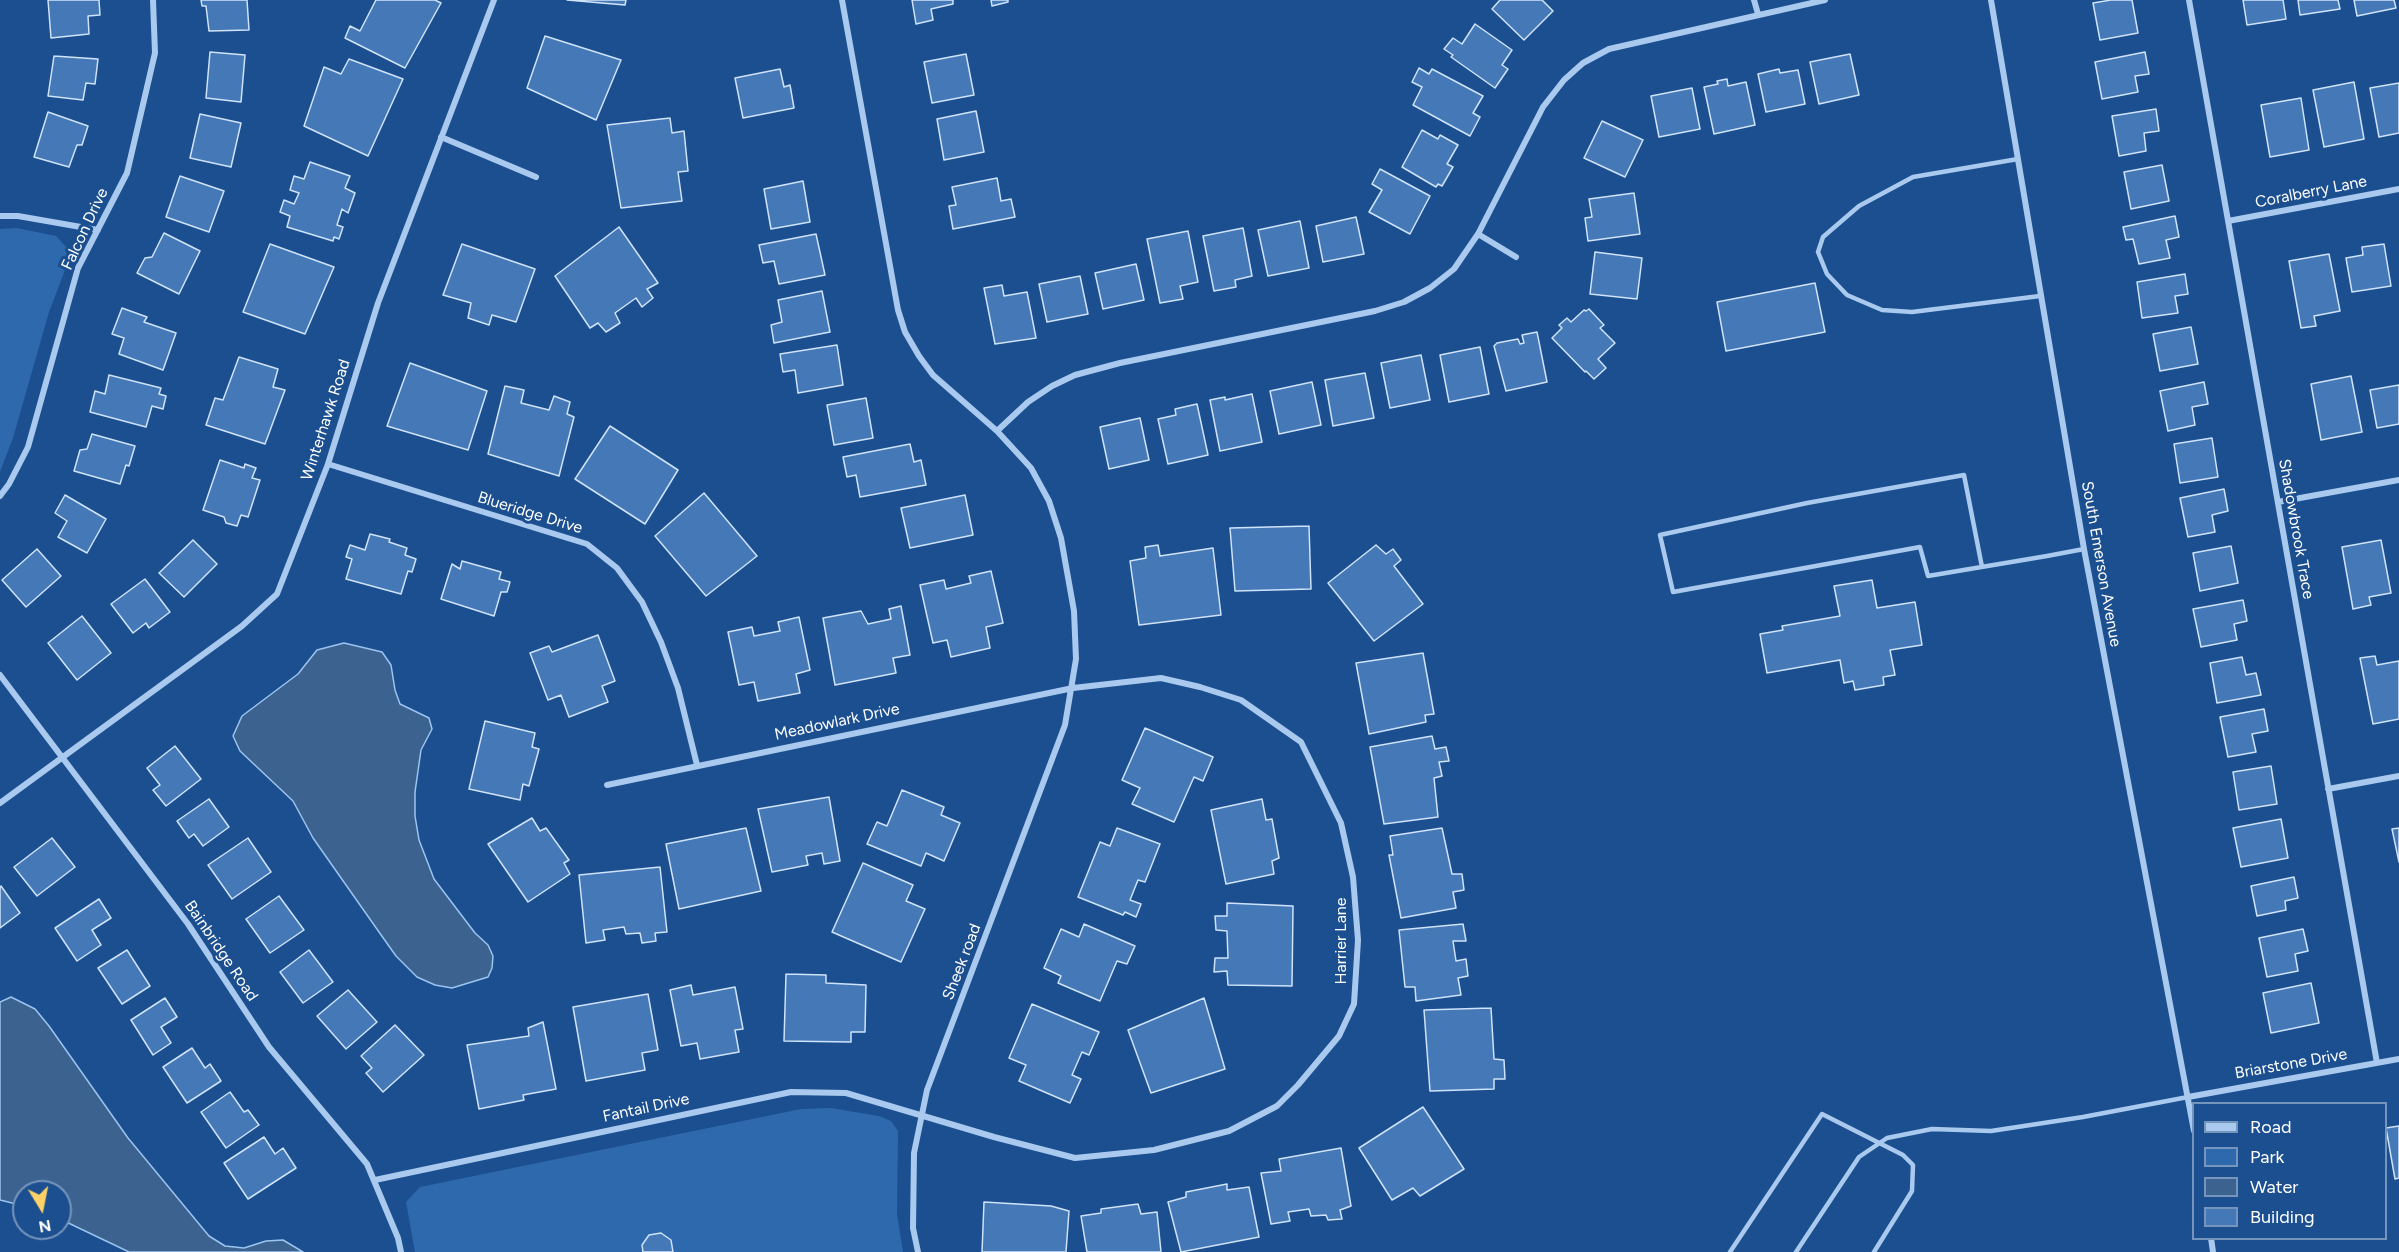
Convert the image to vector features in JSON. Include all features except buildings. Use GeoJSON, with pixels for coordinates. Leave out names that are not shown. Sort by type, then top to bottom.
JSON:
{"type":"FeatureCollection","features":[{"type":"Feature","properties":{"kind":"street","name":"Falcon Drive"},"geometry":{"type":"LineString","coordinates":[[0,496],[9,484],[28,447],[78,268],[127,173],[155,53],[153,0]]}},
{"type":"Feature","properties":{"kind":"street","name":"Winterhawk Road"},"geometry":{"type":"LineString","coordinates":[[0,803],[242,626],[277,594],[328,464],[378,303],[494,0]]}},
{"type":"Feature","properties":{"kind":"street","name":"Sheek road"},"geometry":{"type":"LineString","coordinates":[[842,0],[898,310],[905,332],[919,357],[933,375],[997,430],[1031,468],[1049,501],[1061,538],[1074,611],[1076,659],[1073,688],[1065,725],[927,1090],[914,1153],[913,1228],[918,1252]]}},
{"type":"Feature","properties":{"kind":"street"},"geometry":{"type":"LineString","coordinates":[[1754,0],[1758,14]]}},
{"type":"Feature","properties":{"kind":"street"},"geometry":{"type":"LineString","coordinates":[[997,430],[1028,402],[1052,386],[1076,375],[1120,363],[1376,311],[1404,302],[1430,288],[1454,269],[1478,234],[1543,107],[1564,80],[1583,63],[1609,49],[1825,0]]}},
{"type":"Feature","properties":{"kind":"street","name":"South Emerson Avenue"},"geometry":{"type":"LineString","coordinates":[[1991,0],[2084,549],[2192,1124]]}},
{"type":"Feature","properties":{"kind":"street","name":"Shadowbrook Trace"},"geometry":{"type":"LineString","coordinates":[[2189,0],[2377,1063]]}},
{"type":"Feature","properties":{"kind":"street"},"geometry":{"type":"LineString","coordinates":[[441,137],[536,177]]}},
{"type":"Feature","properties":{"kind":"street","name":"Coralberry Lane"},"geometry":{"type":"LineString","coordinates":[[2228,221],[2399,189]]}},
{"type":"Feature","properties":{"kind":"street"},"geometry":{"type":"LineString","coordinates":[[0,216],[18,216],[98,230]]}},
{"type":"Feature","properties":{"kind":"street"},"geometry":{"type":"LineString","coordinates":[[1478,234],[1516,257]]}},
{"type":"Feature","properties":{"kind":"street","name":"Blueridge Drive"},"geometry":{"type":"LineString","coordinates":[[328,464],[587,544],[617,568],[642,602],[661,642],[678,688],[697,765]]}},
{"type":"Feature","properties":{"kind":"street"},"geometry":{"type":"LineString","coordinates":[[2278,502],[2399,480]]}},
{"type":"Feature","properties":{"kind":"street","name":"Bainbridge Road"},"geometry":{"type":"LineString","coordinates":[[0,675],[188,924],[269,1047],[368,1164],[398,1238],[401,1252]]}},
{"type":"Feature","properties":{"kind":"street","name":"Harrier Lane"},"geometry":{"type":"LineString","coordinates":[[922,1114],[994,1137],[1075,1158],[1154,1150],[1229,1131],[1276,1106],[1298,1085],[1339,1036],[1354,1004],[1358,940],[1353,877],[1341,823],[1301,742],[1241,700],[1181,682],[1161,678],[1073,688]]}},
{"type":"Feature","properties":{"kind":"street","name":"Meadowlark Drive"},"geometry":{"type":"LineString","coordinates":[[607,785],[1073,688]]}},
{"type":"Feature","properties":{"kind":"street"},"geometry":{"type":"LineString","coordinates":[[2328,789],[2399,776]]}},
{"type":"Feature","properties":{"kind":"street","name":"Briarstone Drive"},"geometry":{"type":"LineString","coordinates":[[2188,1097],[2399,1059]]}},
{"type":"Feature","properties":{"kind":"street","name":"Fantail Drive"},"geometry":{"type":"LineString","coordinates":[[375,1180],[791,1092],[846,1093],[922,1114]]}},
{"type":"Feature","properties":{"kind":"lane"},"geometry":{"type":"LineString","coordinates":[[2018,159],[1913,177],[1859,206],[1823,237],[1818,252],[1827,274],[1847,295],[1882,310],[1912,312],[2040,296]]}},
{"type":"Feature","properties":{"kind":"lane"},"geometry":{"type":"LineString","coordinates":[[1982,567],[1964,475],[1807,503],[1660,534],[1673,592],[1920,547],[1928,576],[1982,567],[2084,549]]}},
{"type":"Feature","properties":{"kind":"lane"},"geometry":{"type":"LineString","coordinates":[[1796,1252],[1859,1157],[1887,1138],[1932,1129],[1991,1131],[2083,1118],[2188,1097]]}},
{"type":"Feature","properties":{"kind":"lane"},"geometry":{"type":"LineString","coordinates":[[1730,1252],[1822,1114],[1903,1155],[1913,1165],[1912,1191],[1874,1252]]}},
{"type":"Feature","properties":{"kind":"green space"},"geometry":{"type":"Polygon","coordinates":[[[17,228],[56,236],[68,249],[68,257],[49,312],[13,438],[0,472],[0,229],[17,228]]]}},
{"type":"Feature","properties":{"kind":"green space"},"geometry":{"type":"Polygon","coordinates":[[[831,1108],[879,1116],[891,1121],[898,1131],[897,1214],[903,1252],[415,1252],[406,1202],[420,1187],[801,1109],[831,1108]]]}},
{"type":"Feature","properties":{"kind":"water"},"geometry":{"type":"Polygon","coordinates":[[[344,643],[382,652],[391,665],[400,704],[429,718],[432,729],[421,750],[415,792],[415,816],[419,840],[434,879],[475,933],[488,945],[493,956],[492,968],[488,977],[452,988],[435,985],[417,977],[396,956],[379,932],[313,838],[293,801],[240,751],[233,736],[242,716],[298,674],[317,650],[344,643]]]}},
{"type":"Feature","properties":{"kind":"water"},"geometry":{"type":"Polygon","coordinates":[[[11,997],[35,1009],[128,1138],[209,1236],[225,1246],[244,1248],[266,1241],[283,1240],[303,1252],[129,1252],[72,1225],[72,1180],[12,1180],[12,1203],[0,1200],[0,1002],[11,997]]]}}]}
